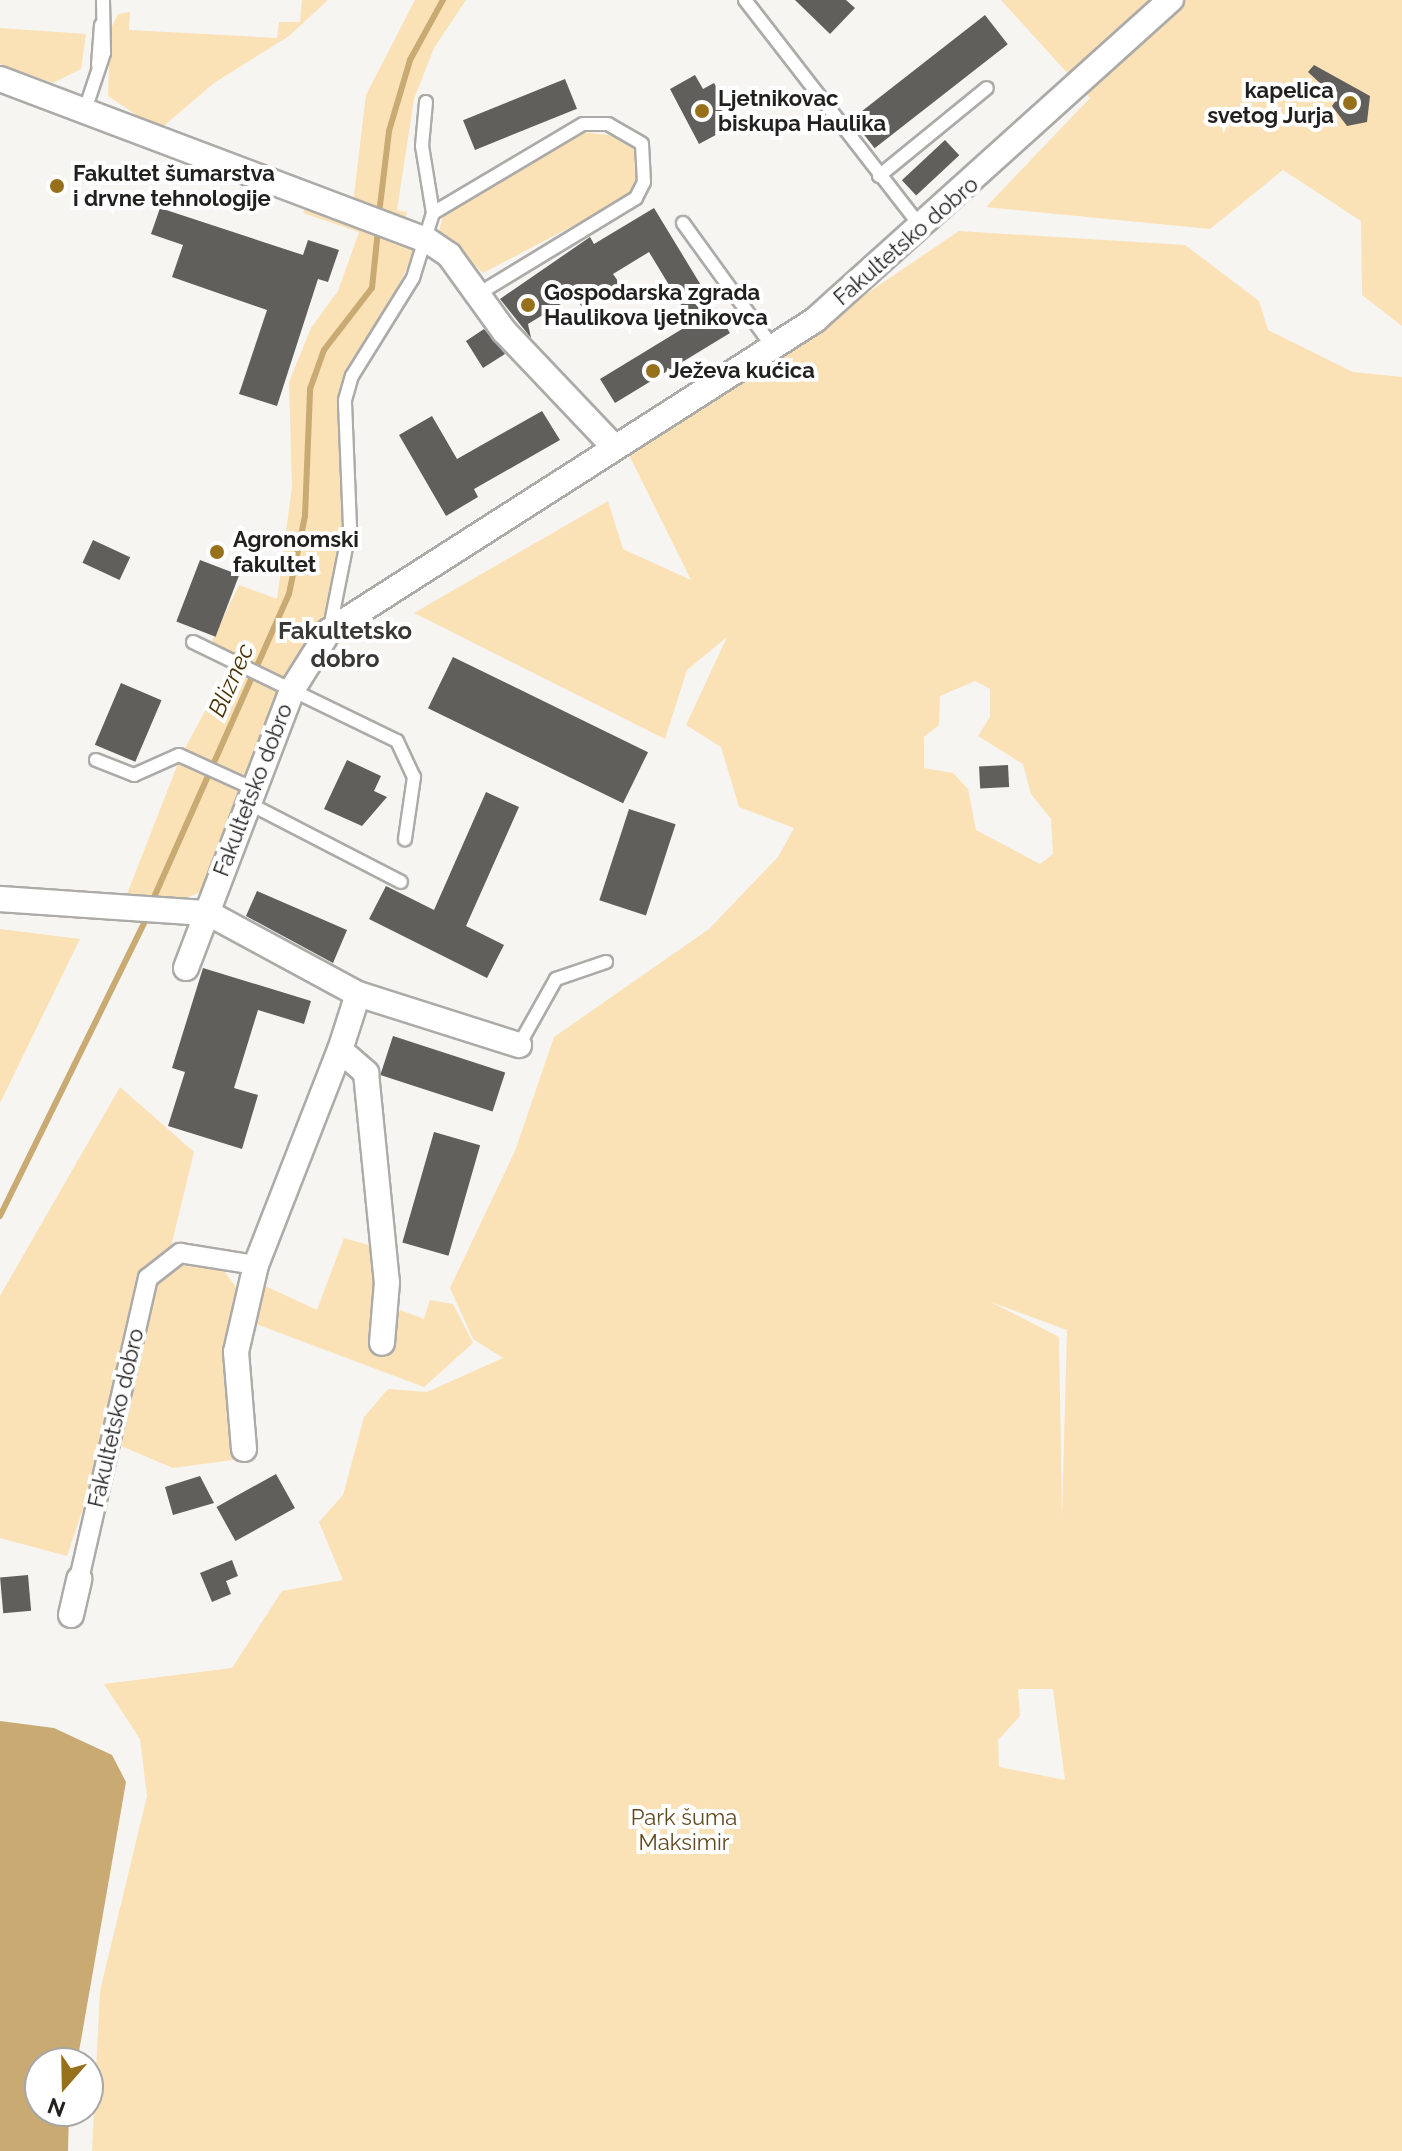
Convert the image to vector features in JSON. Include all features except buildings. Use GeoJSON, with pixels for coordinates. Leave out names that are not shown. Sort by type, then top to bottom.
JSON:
{"type":"FeatureCollection","features":[{"type":"Feature","properties":{"kind":"street","name":"Fakultetsko dobro"},"geometry":{"type":"LineString","coordinates":[[186,968],[251,796],[283,686],[329,631],[772,346],[923,230],[1171,0]]}},
{"type":"Feature","properties":{"kind":"street"},"geometry":{"type":"LineString","coordinates":[[0,79],[427,240],[449,255],[478,294],[613,446]]}},
{"type":"Feature","properties":{"kind":"street"},"geometry":{"type":"LineString","coordinates":[[0,899],[134,905],[208,913],[358,994],[519,1045]]}},
{"type":"Feature","properties":{"kind":"street"},"geometry":{"type":"LineString","coordinates":[[244,1449],[236,1352],[256,1265],[340,1050],[358,994]]}},
{"type":"Feature","properties":{"kind":"street"},"geometry":{"type":"LineString","coordinates":[[340,1050],[366,1073],[386,1267],[382,1343]]}},
{"type":"Feature","properties":{"kind":"street","name":"Fakultetsko dobro"},"geometry":{"type":"LineString","coordinates":[[79,1579],[148,1278],[180,1253],[256,1265]]}},
{"type":"Feature","properties":{"kind":"street"},"geometry":{"type":"LineString","coordinates":[[71,1615],[79,1579]]}},
{"type":"Feature","properties":{"kind":"lane"},"geometry":{"type":"LineString","coordinates":[[85,110],[98,65],[103,0]]}},
{"type":"Feature","properties":{"kind":"lane"},"geometry":{"type":"LineString","coordinates":[[745,0],[923,230]]}},
{"type":"Feature","properties":{"kind":"lane"},"geometry":{"type":"LineString","coordinates":[[879,176],[987,88]]}},
{"type":"Feature","properties":{"kind":"lane"},"geometry":{"type":"LineString","coordinates":[[329,631],[350,527],[345,400],[427,240],[433,213],[422,146],[426,102]]}},
{"type":"Feature","properties":{"kind":"lane"},"geometry":{"type":"LineString","coordinates":[[433,213],[583,124],[608,124],[642,144],[644,182],[636,198],[478,294]]}},
{"type":"Feature","properties":{"kind":"lane"},"geometry":{"type":"LineString","coordinates":[[683,223],[772,346]]}},
{"type":"Feature","properties":{"kind":"lane"},"geometry":{"type":"LineString","coordinates":[[193,642],[365,723],[411,758],[405,839]]}},
{"type":"Feature","properties":{"kind":"lane"},"geometry":{"type":"LineString","coordinates":[[96,760],[134,775],[171,755],[197,760],[225,773],[251,796],[401,882]]}},
{"type":"Feature","properties":{"kind":"lane"},"geometry":{"type":"LineString","coordinates":[[519,1045],[556,979],[606,962]]}},
{"type":"Feature","properties":{"kind":"green space"},"geometry":{"type":"Polygon","coordinates":[[[302,0],[328,0],[289,36],[214,83],[159,130],[108,96],[110,30],[118,14],[130,12],[129,30],[277,38],[279,22],[300,22],[302,0]]]}},
{"type":"Feature","properties":{"kind":"green space"},"geometry":{"type":"Polygon","coordinates":[[[415,0],[466,0],[434,48],[414,99],[397,210],[407,212],[405,222],[353,203],[366,95],[415,0]]]}},
{"type":"Feature","properties":{"kind":"green space"},"geometry":{"type":"Polygon","coordinates":[[[1001,0],[1402,0],[1402,326],[1362,295],[1361,221],[1283,170],[1210,229],[986,207],[1090,98],[1001,0]]]}},
{"type":"Feature","properties":{"kind":"green space"},"geometry":{"type":"Polygon","coordinates":[[[0,28],[86,34],[81,69],[53,83],[0,64],[0,28]]]}},
{"type":"Feature","properties":{"kind":"green space"},"geometry":{"type":"Polygon","coordinates":[[[584,132],[624,137],[636,148],[638,180],[628,197],[483,273],[439,231],[445,210],[584,132]]]}},
{"type":"Feature","properties":{"kind":"green space"},"geometry":{"type":"Polygon","coordinates":[[[307,201],[419,243],[342,404],[347,511],[337,581],[323,626],[286,678],[210,645],[239,585],[277,599],[292,487],[289,382],[311,328],[338,291],[359,232],[303,213],[307,201]]]}},
{"type":"Feature","properties":{"kind":"green space","name":"Park šuma Maksimir"},"geometry":{"type":"Polygon","coordinates":[[[959,231],[1185,245],[1259,301],[1268,330],[1353,372],[1402,377],[1402,2151],[92,2151],[93,2127],[104,2127],[104,2047],[97,2047],[100,1991],[147,1796],[140,1739],[104,1684],[232,1668],[282,1591],[343,1580],[319,1522],[343,1495],[364,1417],[388,1389],[427,1392],[503,1358],[473,1339],[450,1288],[515,1151],[554,1037],[709,929],[778,857],[794,828],[739,807],[721,747],[686,725],[727,637],[687,670],[665,739],[414,613],[608,501],[623,549],[691,580],[629,455],[959,231]],[[975,681],[940,696],[939,725],[924,737],[924,768],[953,773],[968,789],[976,830],[1040,864],[1053,854],[1051,819],[1031,794],[1023,764],[978,736],[990,717],[990,689],[975,681]],[[991,1302],[1059,1337],[1062,1518],[1067,1330],[991,1302]],[[1018,1689],[1020,1716],[998,1740],[999,1767],[1065,1780],[1053,1689],[1018,1689]]]}},
{"type":"Feature","properties":{"kind":"green space"},"geometry":{"type":"Polygon","coordinates":[[[229,667],[281,693],[248,778],[184,750],[229,667]]]}},
{"type":"Feature","properties":{"kind":"green space"},"geometry":{"type":"Polygon","coordinates":[[[179,761],[244,789],[204,891],[185,898],[127,894],[179,761]]]}},
{"type":"Feature","properties":{"kind":"green space"},"geometry":{"type":"Polygon","coordinates":[[[0,929],[80,939],[0,1103],[0,929]]]}},
{"type":"Feature","properties":{"kind":"green space"},"geometry":{"type":"Polygon","coordinates":[[[120,1087],[194,1152],[168,1259],[212,1255],[239,1291],[226,1379],[233,1460],[173,1468],[114,1443],[98,1465],[67,1556],[0,1538],[0,1296],[120,1087]]]}},
{"type":"Feature","properties":{"kind":"green space"},"geometry":{"type":"Polygon","coordinates":[[[344,1238],[382,1249],[372,1296],[383,1302],[370,1343],[388,1350],[400,1310],[424,1319],[430,1300],[453,1304],[473,1343],[424,1387],[253,1323],[261,1284],[317,1310],[344,1238]]]}},
{"type":"Feature","properties":{"kind":"shaded area"},"geometry":{"type":"Polygon","coordinates":[[[0,1721],[54,1728],[112,1755],[126,1782],[80,2047],[24,2047],[24,2127],[69,2127],[68,2151],[0,2151],[0,1721]]]}},
{"type":"Feature","properties":{"kind":"waterway","name":"Bliznec"},"geometry":{"type":"LineString","coordinates":[[379,214],[389,131],[410,60],[443,0]]}},
{"type":"Feature","properties":{"kind":"waterway","name":"Bliznec"},"geometry":{"type":"LineString","coordinates":[[151,904],[289,594],[305,516],[310,389],[324,350],[372,288],[378,230]]}},
{"type":"Feature","properties":{"kind":"waterway","name":"Bliznec"},"geometry":{"type":"LineString","coordinates":[[0,1216],[148,915]]}},
{"type":"Feature","properties":{"kind":"place","name":"kapelica svetog Jurja"},"geometry":{"type":"Point","coordinates":[1350,103]}},
{"type":"Feature","properties":{"kind":"place","name":"Ljetnikovac biskupa Haulika"},"geometry":{"type":"Point","coordinates":[702,111]}},
{"type":"Feature","properties":{"kind":"place","name":"Fakultet šumarstva i drvne tehnologije"},"geometry":{"type":"Point","coordinates":[57,186]}},
{"type":"Feature","properties":{"kind":"place","name":"Gospodarska zgrada Haulikova ljetnikovca"},"geometry":{"type":"Point","coordinates":[528,305]}},
{"type":"Feature","properties":{"kind":"place","name":"Ježeva kućica"},"geometry":{"type":"Point","coordinates":[653,371]}},
{"type":"Feature","properties":{"kind":"place","name":"Agronomski fakultet"},"geometry":{"type":"Point","coordinates":[217,552]}},
{"type":"Feature","properties":{"kind":"district","name":"Fakultetsko dobro"},"geometry":{"type":"Point","coordinates":[345,645]}}]}
